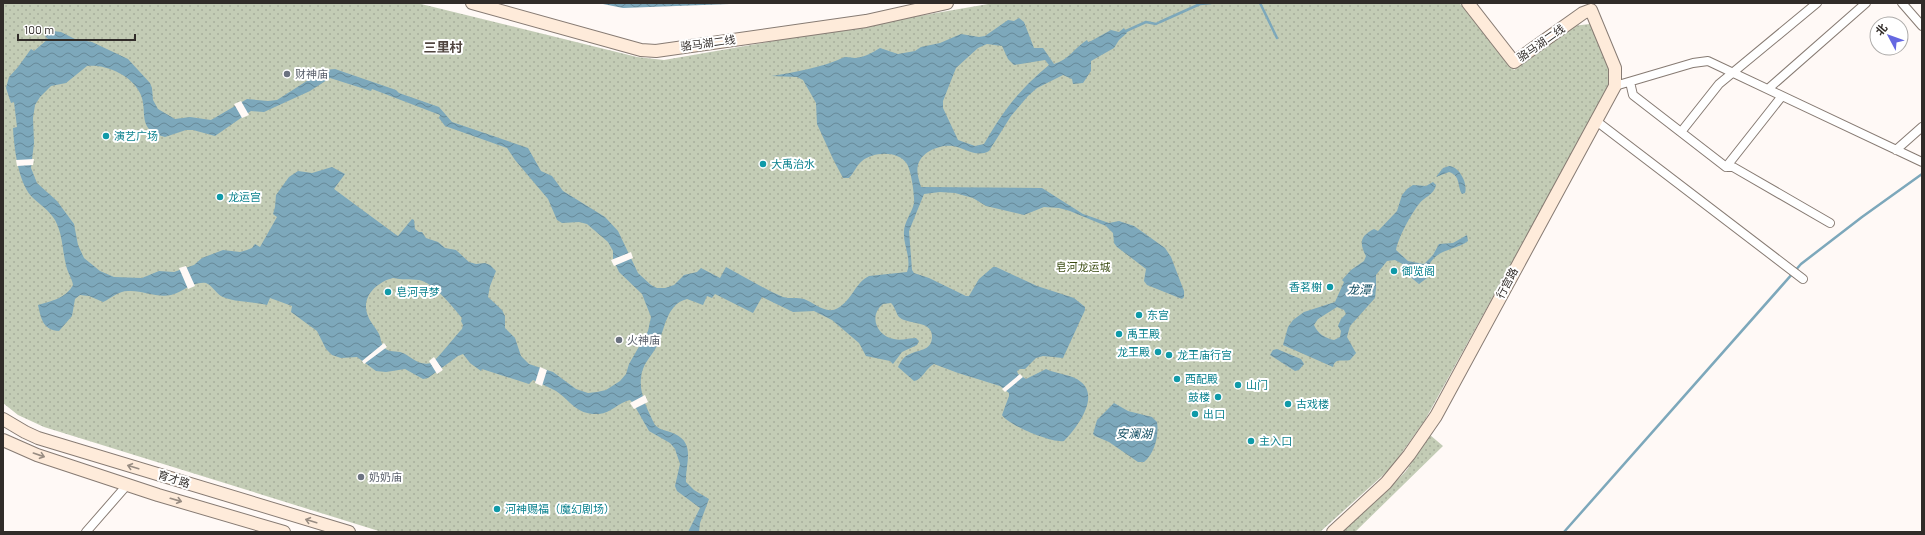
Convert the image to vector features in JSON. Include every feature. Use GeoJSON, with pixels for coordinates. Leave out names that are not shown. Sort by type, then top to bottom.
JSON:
{"type":"FeatureCollection","features":[{"type":"Feature","properties":{"kind":"street","name":"骆马湖二线"},"geometry":{"type":"LineString","coordinates":[[472,3],[641,50],[656,51],[866,21],[947,3]]}},
{"type":"Feature","properties":{"kind":"street","name":"骆马湖二线"},"geometry":{"type":"LineString","coordinates":[[1468,3],[1514,62],[1592,6]]}},
{"type":"Feature","properties":{"kind":"street"},"geometry":{"type":"LineString","coordinates":[[1681,132],[1719,84],[1817,3]]}},
{"type":"Feature","properties":{"kind":"street"},"geometry":{"type":"LineString","coordinates":[[1768,89],[1866,3]]}},
{"type":"Feature","properties":{"kind":"street"},"geometry":{"type":"LineString","coordinates":[[1902,3],[1922,26]]}},
{"type":"Feature","properties":{"kind":"street"},"geometry":{"type":"LineString","coordinates":[[1592,6],[1615,68],[1615,86],[1700,61],[1708,61],[1896,150],[1920,159]]}},
{"type":"Feature","properties":{"kind":"street"},"geometry":{"type":"LineString","coordinates":[[1630,82],[1633,95],[1726,167],[1733,167],[1830,223]]}},
{"type":"Feature","properties":{"kind":"street","name":"行宫路"},"geometry":{"type":"LineString","coordinates":[[1333,532],[1386,483],[1409,455],[1436,416],[1615,86]]}},
{"type":"Feature","properties":{"kind":"street"},"geometry":{"type":"LineString","coordinates":[[1726,167],[1782,96]]}},
{"type":"Feature","properties":{"kind":"street"},"geometry":{"type":"LineString","coordinates":[[1596,120],[1797,275]]}},
{"type":"Feature","properties":{"kind":"street"},"geometry":{"type":"LineString","coordinates":[[1896,150],[1922,127]]}},
{"type":"Feature","properties":{"kind":"street","name":"育才路"},"geometry":{"type":"LineString","coordinates":[[3,419],[38,438],[349,532]]}},
{"type":"Feature","properties":{"kind":"street","name":"育才路"},"geometry":{"type":"LineString","coordinates":[[3,440],[20,448],[127,485],[284,532]]}},
{"type":"Feature","properties":{"kind":"street"},"geometry":{"type":"LineString","coordinates":[[86,532],[127,485]]}},
{"type":"Feature","properties":{"kind":"green space","name":"皂河龙运城"},"geometry":{"type":"Polygon","coordinates":[[[3,3],[417,3],[637,57],[664,60],[994,3],[1459,3],[1476,19],[1514,70],[1572,26],[1590,24],[1599,37],[1606,54],[1609,81],[1608,88],[1425,420],[1391,468],[1320,532],[382,532],[44,427],[18,415],[3,403],[3,3]]]}},
{"type":"Feature","properties":{"kind":"green space"},"geometry":{"type":"Polygon","coordinates":[[[1430,435],[1443,446],[1355,532],[1342,532],[1384,494],[1406,471],[1430,435]]]}},
{"type":"Feature","properties":{"kind":"water"},"geometry":{"type":"Polygon","coordinates":[[[598,3],[756,3],[623,8],[598,3]]]}},
{"type":"Feature","properties":{"kind":"water"},"geometry":{"type":"Polygon","coordinates":[[[1019,18],[1024,22],[1034,48],[1043,48],[1054,64],[1064,60],[1087,40],[1088,42],[1091,41],[1111,30],[1119,32],[1124,28],[1127,33],[1119,40],[1114,48],[1091,61],[1091,71],[1083,83],[1073,84],[1072,79],[1063,75],[1037,88],[1011,116],[989,151],[984,153],[975,153],[953,146],[942,146],[927,153],[920,160],[917,168],[921,187],[1042,188],[1083,214],[1109,223],[1119,221],[1134,226],[1165,248],[1171,257],[1184,291],[1184,297],[1182,299],[1147,285],[1144,281],[1146,269],[1117,247],[1114,243],[1113,233],[1106,226],[1070,211],[1059,208],[1044,207],[1024,215],[986,206],[973,198],[955,193],[940,192],[924,194],[909,231],[912,270],[914,273],[969,296],[979,279],[993,267],[996,267],[1037,286],[1074,298],[1085,307],[1063,358],[1043,356],[1036,358],[1025,369],[1020,369],[1017,371],[1018,374],[1026,379],[1046,369],[1073,377],[1081,382],[1086,388],[1088,396],[1084,412],[1080,421],[1064,441],[1051,440],[1041,437],[1013,424],[1006,419],[1002,415],[1009,393],[1000,386],[934,364],[914,381],[898,367],[906,356],[928,347],[932,336],[931,331],[924,325],[899,317],[891,303],[883,304],[878,309],[875,320],[879,330],[888,337],[897,340],[916,338],[919,341],[917,345],[902,352],[893,364],[890,361],[866,356],[859,343],[832,320],[814,311],[793,312],[762,297],[753,313],[715,294],[712,298],[707,296],[703,305],[687,299],[680,302],[670,312],[660,340],[643,369],[641,390],[655,425],[675,434],[685,443],[688,455],[686,482],[694,490],[709,499],[700,523],[699,532],[688,532],[700,508],[677,491],[675,486],[680,464],[675,449],[670,443],[649,431],[630,400],[603,413],[591,414],[575,407],[556,391],[533,380],[529,384],[482,369],[481,371],[470,363],[463,354],[428,378],[423,379],[405,369],[386,372],[376,371],[357,357],[341,358],[332,355],[326,349],[317,331],[291,312],[292,306],[270,298],[267,305],[228,299],[221,296],[206,283],[192,285],[175,294],[165,296],[134,291],[124,291],[103,302],[89,296],[80,295],[75,299],[72,316],[59,331],[46,326],[40,315],[38,305],[63,296],[73,285],[67,268],[58,226],[53,216],[31,196],[23,182],[14,145],[13,128],[17,127],[14,102],[11,103],[6,88],[9,77],[31,49],[34,51],[48,39],[45,36],[53,31],[61,32],[75,39],[92,42],[128,59],[150,83],[153,100],[158,109],[175,119],[190,117],[211,120],[247,99],[268,101],[277,100],[324,70],[335,69],[396,90],[399,93],[439,107],[452,122],[528,148],[541,171],[552,176],[563,191],[605,217],[618,231],[638,273],[651,285],[657,288],[665,288],[674,285],[684,275],[697,272],[701,268],[720,278],[726,267],[783,297],[804,299],[821,308],[834,310],[843,305],[860,283],[869,276],[907,272],[908,257],[904,237],[904,228],[914,203],[910,172],[907,164],[898,156],[879,154],[862,161],[849,178],[843,178],[817,124],[816,103],[803,80],[797,77],[771,76],[817,67],[844,57],[862,57],[880,48],[898,54],[915,51],[921,47],[940,43],[961,34],[979,37],[985,36],[1008,20],[1014,21],[1019,18]],[[987,44],[978,48],[956,68],[943,101],[943,108],[958,140],[975,146],[984,144],[998,121],[1020,92],[1049,65],[1045,60],[1014,65],[1008,59],[1002,46],[987,44]],[[87,66],[66,83],[51,86],[40,97],[35,105],[33,118],[34,143],[31,168],[37,183],[57,201],[74,224],[78,245],[84,258],[100,271],[114,277],[142,278],[159,271],[174,272],[194,265],[202,258],[223,250],[240,252],[252,248],[255,244],[260,247],[277,217],[273,214],[276,195],[289,177],[298,171],[312,173],[332,167],[345,174],[334,189],[398,236],[412,219],[414,220],[415,229],[422,232],[426,238],[438,242],[445,248],[456,250],[469,262],[476,264],[485,263],[490,265],[496,271],[490,286],[488,297],[502,310],[505,316],[505,328],[515,338],[521,356],[529,364],[553,372],[576,389],[588,393],[597,392],[606,390],[620,381],[626,374],[629,364],[648,331],[651,317],[642,294],[619,272],[613,259],[613,251],[608,242],[587,224],[579,222],[562,223],[557,220],[548,199],[515,160],[507,148],[445,126],[439,118],[440,115],[372,89],[371,91],[330,78],[310,91],[264,112],[251,111],[215,136],[193,130],[186,130],[165,137],[156,134],[146,125],[140,93],[131,81],[117,72],[102,67],[87,66]],[[393,278],[387,280],[372,291],[366,303],[368,316],[379,334],[382,345],[390,351],[403,353],[418,362],[426,364],[431,363],[462,329],[462,318],[437,290],[425,282],[419,280],[393,278]]]}},
{"type":"Feature","properties":{"kind":"water"},"geometry":{"type":"Polygon","coordinates":[[[1449,166],[1457,169],[1462,176],[1466,189],[1465,193],[1462,194],[1460,191],[1457,179],[1453,174],[1449,172],[1436,177],[1443,168],[1449,166]]]}},
{"type":"Feature","properties":{"kind":"water","name":"龙潭"},"geometry":{"type":"Polygon","coordinates":[[[1433,182],[1436,185],[1431,194],[1421,202],[1412,214],[1402,233],[1396,250],[1408,261],[1424,264],[1433,255],[1439,244],[1453,243],[1467,235],[1468,241],[1436,256],[1429,266],[1427,278],[1419,284],[1408,275],[1406,266],[1395,260],[1387,261],[1376,275],[1375,298],[1350,326],[1347,337],[1356,353],[1350,360],[1337,361],[1333,367],[1283,345],[1288,327],[1293,320],[1304,312],[1335,302],[1344,282],[1342,280],[1351,270],[1364,261],[1366,256],[1362,247],[1363,237],[1374,229],[1378,231],[1397,211],[1402,195],[1407,189],[1413,185],[1426,186],[1433,182]],[[1337,307],[1318,319],[1314,325],[1325,337],[1334,340],[1340,337],[1341,331],[1338,326],[1341,319],[1346,314],[1344,310],[1337,307]]]}},
{"type":"Feature","properties":{"kind":"water"},"geometry":{"type":"Polygon","coordinates":[[[1277,349],[1301,359],[1304,364],[1299,370],[1295,371],[1270,355],[1273,350],[1277,349]]]}},
{"type":"Feature","properties":{"kind":"water","name":"安澜湖"},"geometry":{"type":"Polygon","coordinates":[[[1114,403],[1128,411],[1152,417],[1157,422],[1155,444],[1151,454],[1144,462],[1138,462],[1109,442],[1093,434],[1097,420],[1114,403]]]}},
{"type":"Feature","properties":{"kind":"pier"},"geometry":{"type":"Polygon","coordinates":[[[241,101],[249,115],[242,118],[234,104],[241,101]]]}},
{"type":"Feature","properties":{"kind":"pier"},"geometry":{"type":"Polygon","coordinates":[[[34,159],[33,165],[17,166],[16,160],[34,159]]]}},
{"type":"Feature","properties":{"kind":"pier"},"geometry":{"type":"Polygon","coordinates":[[[631,252],[633,258],[614,266],[611,260],[631,252]]]}},
{"type":"Feature","properties":{"kind":"pier"},"geometry":{"type":"Polygon","coordinates":[[[186,266],[195,286],[188,289],[179,268],[186,266]]]}},
{"type":"Feature","properties":{"kind":"pier"},"geometry":{"type":"Polygon","coordinates":[[[384,343],[387,347],[364,364],[362,361],[384,343]]]}},
{"type":"Feature","properties":{"kind":"pier"},"geometry":{"type":"Polygon","coordinates":[[[434,357],[443,370],[437,374],[429,361],[434,357]]]}},
{"type":"Feature","properties":{"kind":"pier"},"geometry":{"type":"Polygon","coordinates":[[[540,367],[547,370],[542,386],[535,383],[540,367]]]}},
{"type":"Feature","properties":{"kind":"pier"},"geometry":{"type":"Polygon","coordinates":[[[1020,374],[1023,377],[1005,392],[1002,389],[1020,374]]]}},
{"type":"Feature","properties":{"kind":"pier"},"geometry":{"type":"Polygon","coordinates":[[[645,395],[648,402],[634,409],[630,403],[645,395]]]}},
{"type":"Feature","properties":{"kind":"waterway"},"geometry":{"type":"LineString","coordinates":[[1126,31],[1146,22],[1156,24],[1200,4],[1211,3]]}},
{"type":"Feature","properties":{"kind":"waterway"},"geometry":{"type":"LineString","coordinates":[[1260,3],[1277,38]]}},
{"type":"Feature","properties":{"kind":"waterway"},"geometry":{"type":"LineString","coordinates":[[1564,532],[1801,264],[1862,217],[1922,174]]}},
{"type":"Feature","properties":{"kind":"place","name":"财神庙"},"geometry":{"type":"Point","coordinates":[287,74]}},
{"type":"Feature","properties":{"kind":"place","name":"演艺广场"},"geometry":{"type":"Point","coordinates":[106,136]}},
{"type":"Feature","properties":{"kind":"place","name":"大禹治水"},"geometry":{"type":"Point","coordinates":[763,164]}},
{"type":"Feature","properties":{"kind":"place","name":"龙运宫"},"geometry":{"type":"Point","coordinates":[220,197]}},
{"type":"Feature","properties":{"kind":"place","name":"御览阁"},"geometry":{"type":"Point","coordinates":[1394,271]}},
{"type":"Feature","properties":{"kind":"place","name":"香茗榭"},"geometry":{"type":"Point","coordinates":[1330,287]}},
{"type":"Feature","properties":{"kind":"place","name":"皂河寻梦"},"geometry":{"type":"Point","coordinates":[388,292]}},
{"type":"Feature","properties":{"kind":"place","name":"东宫"},"geometry":{"type":"Point","coordinates":[1139,315]}},
{"type":"Feature","properties":{"kind":"place","name":"禹王殿"},"geometry":{"type":"Point","coordinates":[1119,334]}},
{"type":"Feature","properties":{"kind":"place","name":"火神庙"},"geometry":{"type":"Point","coordinates":[619,340]}},
{"type":"Feature","properties":{"kind":"place","name":"龙王殿"},"geometry":{"type":"Point","coordinates":[1158,352]}},
{"type":"Feature","properties":{"kind":"place","name":"龙王庙行宫"},"geometry":{"type":"Point","coordinates":[1169,355]}},
{"type":"Feature","properties":{"kind":"place","name":"西配殿"},"geometry":{"type":"Point","coordinates":[1177,379]}},
{"type":"Feature","properties":{"kind":"place","name":"山门"},"geometry":{"type":"Point","coordinates":[1238,385]}},
{"type":"Feature","properties":{"kind":"place","name":"鼓楼"},"geometry":{"type":"Point","coordinates":[1218,397]}},
{"type":"Feature","properties":{"kind":"place","name":"古戏楼"},"geometry":{"type":"Point","coordinates":[1288,404]}},
{"type":"Feature","properties":{"kind":"place","name":"出口"},"geometry":{"type":"Point","coordinates":[1195,414]}},
{"type":"Feature","properties":{"kind":"place","name":"主入口"},"geometry":{"type":"Point","coordinates":[1251,441]}},
{"type":"Feature","properties":{"kind":"place","name":"奶奶庙"},"geometry":{"type":"Point","coordinates":[361,477]}},
{"type":"Feature","properties":{"kind":"place","name":"河神赐福（魔幻剧场）"},"geometry":{"type":"Point","coordinates":[497,509]}},
{"type":"Feature","properties":{"kind":"district","name":"三里村"},"geometry":{"type":"Point","coordinates":[443,47]}}]}
